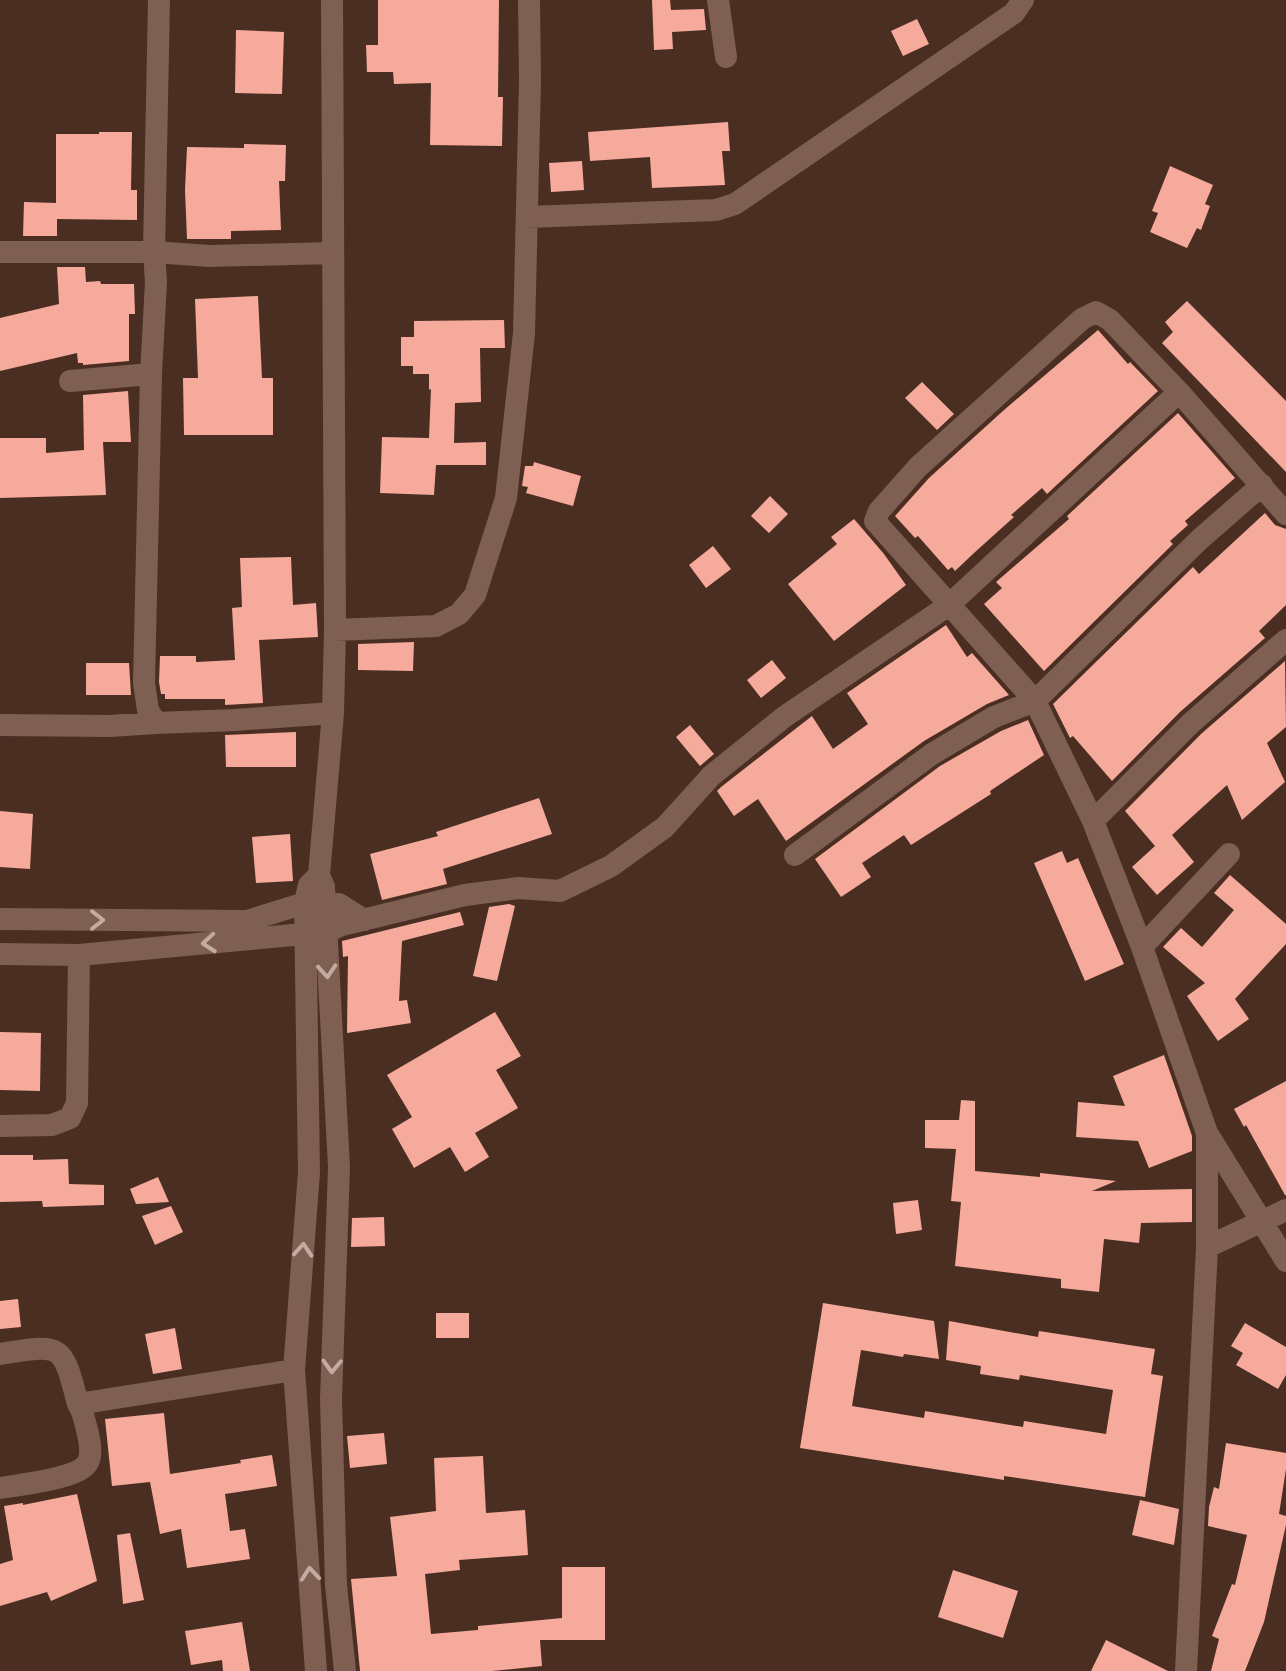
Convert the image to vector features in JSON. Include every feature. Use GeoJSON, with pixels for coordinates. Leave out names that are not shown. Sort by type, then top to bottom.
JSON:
{"type":"FeatureCollection","features":[{"type":"Feature","properties":{"kind":"street"},"geometry":{"type":"LineString","coordinates":[[156,723],[148,710],[144,683],[156,282],[158,0]]}},
{"type":"Feature","properties":{"kind":"street"},"geometry":{"type":"LineString","coordinates":[[316,1671],[294,1370],[309,1172],[314,903],[324,887],[319,875],[333,712],[332,0]]}},
{"type":"Feature","properties":{"kind":"street"},"geometry":{"type":"LineString","coordinates":[[335,630],[436,626],[460,614],[475,595],[506,498],[524,333],[529,0]]}},
{"type":"Feature","properties":{"kind":"street"},"geometry":{"type":"LineString","coordinates":[[718,0],[726,57]]}},
{"type":"Feature","properties":{"kind":"street"},"geometry":{"type":"LineString","coordinates":[[527,218],[716,210],[735,204],[1014,13],[1023,0]]}},
{"type":"Feature","properties":{"kind":"street"},"geometry":{"type":"LineString","coordinates":[[0,252],[210,256],[332,253]]}},
{"type":"Feature","properties":{"kind":"street"},"geometry":{"type":"LineString","coordinates":[[1286,514],[1179,392],[1110,320],[1096,312],[1082,319],[918,466],[879,511],[875,521],[1035,700],[1093,821],[1207,1133],[1286,1262]]}},
{"type":"Feature","properties":{"kind":"street"},"geometry":{"type":"LineString","coordinates":[[70,380],[151,374]]}},
{"type":"Feature","properties":{"kind":"street"},"geometry":{"type":"LineString","coordinates":[[0,954],[79,955],[315,933],[465,895],[518,888],[560,890],[611,866],[665,827],[711,776],[784,717],[949,604],[1179,392]]}},
{"type":"Feature","properties":{"kind":"street"},"geometry":{"type":"LineString","coordinates":[[795,855],[932,754],[994,717],[1035,700],[1199,540],[1262,486]]}},
{"type":"Feature","properties":{"kind":"street"},"geometry":{"type":"LineString","coordinates":[[1093,821],[1191,722],[1286,640]]}},
{"type":"Feature","properties":{"kind":"street"},"geometry":{"type":"LineString","coordinates":[[0,724],[110,726],[333,712]]}},
{"type":"Feature","properties":{"kind":"street"},"geometry":{"type":"LineString","coordinates":[[1142,947],[1228,854]]}},
{"type":"Feature","properties":{"kind":"street"},"geometry":{"type":"LineString","coordinates":[[0,919],[247,921],[314,903],[339,904],[364,920]]}},
{"type":"Feature","properties":{"kind":"street"},"geometry":{"type":"LineString","coordinates":[[315,933],[340,1167],[331,1399],[336,1585],[345,1671]]}},
{"type":"Feature","properties":{"kind":"street"},"geometry":{"type":"LineString","coordinates":[[0,1126],[52,1126],[70,1118],[77,1103],[79,955]]}},
{"type":"Feature","properties":{"kind":"street"},"geometry":{"type":"LineString","coordinates":[[1186,1671],[1208,1247],[1207,1133]]}},
{"type":"Feature","properties":{"kind":"street"},"geometry":{"type":"LineString","coordinates":[[1208,1247],[1286,1210]]}},
{"type":"Feature","properties":{"kind":"street"},"geometry":{"type":"LineString","coordinates":[[0,1354],[48,1348],[59,1353],[68,1364],[90,1444],[90,1461],[72,1474],[0,1488]]}},
{"type":"Feature","properties":{"kind":"street"},"geometry":{"type":"LineString","coordinates":[[78,1404],[294,1370]]}},
{"type":"Feature","properties":{"kind":"building"},"geometry":{"type":"Polygon","coordinates":[[[378,0],[499,0],[502,146],[430,145],[431,83],[394,84],[393,72],[367,72],[366,45],[378,45],[378,0]]]}},
{"type":"Feature","properties":{"kind":"building"},"geometry":{"type":"Polygon","coordinates":[[[652,0],[670,0],[671,10],[704,9],[706,30],[672,32],[673,49],[654,50],[652,0]]]}},
{"type":"Feature","properties":{"kind":"building"},"geometry":{"type":"Polygon","coordinates":[[[917,19],[929,44],[903,56],[891,31],[917,19]]]}},
{"type":"Feature","properties":{"kind":"building"},"geometry":{"type":"Polygon","coordinates":[[[236,30],[284,32],[282,94],[235,93],[236,30]]]}},
{"type":"Feature","properties":{"kind":"building"},"geometry":{"type":"Polygon","coordinates":[[[728,122],[730,151],[722,151],[725,185],[652,188],[650,157],[590,161],[588,132],[728,122]]]}},
{"type":"Feature","properties":{"kind":"building"},"geometry":{"type":"Polygon","coordinates":[[[132,132],[131,190],[137,190],[137,220],[57,219],[57,236],[23,236],[24,202],[56,203],[56,134],[132,132]]]}},
{"type":"Feature","properties":{"kind":"building"},"geometry":{"type":"Polygon","coordinates":[[[244,144],[286,145],[285,181],[279,181],[281,230],[231,231],[231,239],[187,239],[187,147],[244,148],[244,144]]]}},
{"type":"Feature","properties":{"kind":"building"},"geometry":{"type":"Polygon","coordinates":[[[582,161],[584,190],[551,192],[549,163],[582,161]]]}},
{"type":"Feature","properties":{"kind":"building"},"geometry":{"type":"Polygon","coordinates":[[[1170,166],[1213,185],[1201,230],[1197,228],[1187,248],[1150,232],[1158,213],[1152,211],[1170,166]]]}},
{"type":"Feature","properties":{"kind":"building"},"geometry":{"type":"Polygon","coordinates":[[[57,267],[85,267],[86,282],[134,284],[135,314],[129,314],[129,361],[83,365],[78,363],[77,353],[0,371],[0,318],[59,304],[57,267]]]}},
{"type":"Feature","properties":{"kind":"building"},"geometry":{"type":"Polygon","coordinates":[[[258,296],[262,378],[273,378],[273,435],[184,435],[183,378],[198,378],[195,299],[258,296]]]}},
{"type":"Feature","properties":{"kind":"building"},"geometry":{"type":"Polygon","coordinates":[[[1187,301],[1286,401],[1286,472],[1162,343],[1173,332],[1165,322],[1187,301]]]}},
{"type":"Feature","properties":{"kind":"building"},"geometry":{"type":"Polygon","coordinates":[[[504,320],[505,348],[480,348],[481,402],[455,403],[454,443],[486,442],[486,465],[436,465],[434,495],[380,493],[382,437],[429,438],[429,374],[413,374],[413,366],[401,366],[401,337],[414,337],[414,321],[504,320]]]}},
{"type":"Feature","properties":{"kind":"building"},"geometry":{"type":"Polygon","coordinates":[[[1098,330],[1158,391],[1047,494],[1042,488],[955,571],[952,567],[948,570],[895,516],[929,478],[1098,330]]]}},
{"type":"Feature","properties":{"kind":"building"},"geometry":{"type":"Polygon","coordinates":[[[922,382],[954,414],[937,430],[905,398],[922,382]]]}},
{"type":"Feature","properties":{"kind":"building"},"geometry":{"type":"Polygon","coordinates":[[[128,391],[131,442],[103,442],[106,495],[0,498],[0,438],[46,438],[46,453],[84,450],[83,395],[128,391]]]}},
{"type":"Feature","properties":{"kind":"building"},"geometry":{"type":"Polygon","coordinates":[[[1178,413],[1235,478],[1185,521],[1188,525],[1170,541],[1173,544],[1044,671],[984,604],[1002,588],[996,582],[1069,519],[1067,516],[1178,413]]]}},
{"type":"Feature","properties":{"kind":"building"},"geometry":{"type":"Polygon","coordinates":[[[534,462],[581,476],[573,506],[526,493],[528,487],[522,486],[525,466],[533,466],[534,462]]]}},
{"type":"Feature","properties":{"kind":"building"},"geometry":{"type":"Polygon","coordinates":[[[770,496],[788,514],[769,533],[751,516],[770,496]]]}},
{"type":"Feature","properties":{"kind":"building"},"geometry":{"type":"Polygon","coordinates":[[[1265,513],[1275,525],[1286,529],[1286,605],[1259,631],[1265,638],[1180,712],[1112,781],[1073,736],[1070,738],[1053,704],[1193,567],[1199,574],[1265,513]]]}},
{"type":"Feature","properties":{"kind":"building"},"geometry":{"type":"Polygon","coordinates":[[[854,519],[906,585],[834,641],[788,584],[837,544],[831,537],[854,519]]]}},
{"type":"Feature","properties":{"kind":"building"},"geometry":{"type":"Polygon","coordinates":[[[713,546],[731,569],[706,588],[689,565],[713,546]]]}},
{"type":"Feature","properties":{"kind":"building"},"geometry":{"type":"Polygon","coordinates":[[[291,557],[293,605],[316,603],[318,637],[259,640],[263,703],[225,705],[225,699],[165,699],[159,682],[160,656],[196,656],[196,662],[235,660],[232,608],[242,607],[240,558],[291,557]]]}},
{"type":"Feature","properties":{"kind":"building"},"geometry":{"type":"Polygon","coordinates":[[[946,625],[967,657],[972,653],[1009,695],[924,741],[786,841],[758,799],[734,816],[717,791],[721,787],[812,716],[833,749],[868,724],[847,693],[946,625]]]}},
{"type":"Feature","properties":{"kind":"building"},"geometry":{"type":"Polygon","coordinates":[[[414,642],[413,671],[358,670],[358,644],[414,642]]]}},
{"type":"Feature","properties":{"kind":"building"},"geometry":{"type":"Polygon","coordinates":[[[772,660],[786,678],[761,698],[747,680],[772,660]]]}},
{"type":"Feature","properties":{"kind":"building"},"geometry":{"type":"Polygon","coordinates":[[[1285,661],[1286,727],[1267,743],[1285,782],[1242,820],[1227,785],[1172,835],[1194,862],[1157,895],[1132,867],[1155,846],[1125,811],[1201,734],[1285,661]]]}},
{"type":"Feature","properties":{"kind":"building"},"geometry":{"type":"Polygon","coordinates":[[[86,663],[129,663],[131,695],[86,695],[86,663]]]}},
{"type":"Feature","properties":{"kind":"building"},"geometry":{"type":"Polygon","coordinates":[[[1028,720],[1044,755],[911,845],[904,835],[862,863],[871,877],[841,897],[815,859],[940,766],[1028,720]]]}},
{"type":"Feature","properties":{"kind":"building"},"geometry":{"type":"Polygon","coordinates":[[[690,725],[714,754],[700,766],[676,737],[690,725]]]}},
{"type":"Feature","properties":{"kind":"building"},"geometry":{"type":"Polygon","coordinates":[[[296,732],[296,767],[226,767],[225,735],[296,732]]]}},
{"type":"Feature","properties":{"kind":"building"},"geometry":{"type":"Polygon","coordinates":[[[539,798],[552,834],[443,869],[447,884],[382,900],[370,854],[438,836],[436,832],[539,798]]]}},
{"type":"Feature","properties":{"kind":"building"},"geometry":{"type":"Polygon","coordinates":[[[0,811],[33,814],[30,869],[0,867],[0,811]]]}},
{"type":"Feature","properties":{"kind":"building"},"geometry":{"type":"Polygon","coordinates":[[[290,834],[293,881],[256,883],[252,837],[290,834]]]}},
{"type":"Feature","properties":{"kind":"building"},"geometry":{"type":"Polygon","coordinates":[[[1062,851],[1067,863],[1078,858],[1124,964],[1085,981],[1034,863],[1062,851]]]}},
{"type":"Feature","properties":{"kind":"building"},"geometry":{"type":"Polygon","coordinates":[[[1230,875],[1286,924],[1286,944],[1235,999],[1249,1019],[1218,1041],[1187,996],[1205,983],[1163,947],[1181,928],[1202,947],[1234,910],[1214,893],[1230,875]]]}},
{"type":"Feature","properties":{"kind":"building"},"geometry":{"type":"Polygon","coordinates":[[[515,906],[497,981],[473,976],[489,907],[515,906]]]}},
{"type":"Feature","properties":{"kind":"building"},"geometry":{"type":"Polygon","coordinates":[[[460,912],[464,925],[402,941],[399,1001],[407,1000],[411,1023],[347,1033],[348,956],[343,957],[342,941],[460,912]]]}},
{"type":"Feature","properties":{"kind":"building"},"geometry":{"type":"Polygon","coordinates":[[[495,1012],[521,1056],[496,1070],[518,1108],[475,1133],[489,1157],[465,1172],[450,1147],[414,1168],[392,1129],[412,1117],[387,1075],[495,1012]]]}},
{"type":"Feature","properties":{"kind":"building"},"geometry":{"type":"Polygon","coordinates":[[[0,1032],[41,1033],[40,1091],[0,1090],[0,1032]]]}},
{"type":"Feature","properties":{"kind":"building"},"geometry":{"type":"Polygon","coordinates":[[[1164,1055],[1192,1136],[1192,1151],[1149,1168],[1138,1141],[1076,1137],[1078,1102],[1125,1106],[1113,1076],[1164,1055]]]}},
{"type":"Feature","properties":{"kind":"building"},"geometry":{"type":"Polygon","coordinates":[[[1286,1081],[1286,1195],[1285,1195],[1234,1109],[1286,1081]]]}},
{"type":"Feature","properties":{"kind":"building"},"geometry":{"type":"Polygon","coordinates":[[[961,1100],[975,1101],[975,1171],[1116,1181],[1092,1191],[1192,1189],[1192,1222],[1141,1223],[1139,1243],[1104,1239],[1099,1292],[1061,1288],[1061,1279],[955,1266],[961,1202],[951,1201],[956,1149],[925,1148],[925,1120],[959,1120],[961,1100]]]}},
{"type":"Feature","properties":{"kind":"building"},"geometry":{"type":"Polygon","coordinates":[[[0,1155],[33,1155],[33,1160],[68,1159],[69,1184],[104,1185],[104,1205],[43,1207],[42,1201],[0,1202],[0,1155]]]}},
{"type":"Feature","properties":{"kind":"building"},"geometry":{"type":"Polygon","coordinates":[[[158,1177],[169,1202],[136,1204],[130,1189],[158,1177]]]}},
{"type":"Feature","properties":{"kind":"building"},"geometry":{"type":"Polygon","coordinates":[[[918,1200],[922,1230],[896,1234],[893,1203],[918,1200]]]}},
{"type":"Feature","properties":{"kind":"building"},"geometry":{"type":"Polygon","coordinates":[[[171,1206],[183,1232],[155,1245],[142,1216],[171,1206]]]}},
{"type":"Feature","properties":{"kind":"building"},"geometry":{"type":"Polygon","coordinates":[[[384,1217],[385,1246],[351,1247],[352,1218],[384,1217]]]}},
{"type":"Feature","properties":{"kind":"building"},"geometry":{"type":"Polygon","coordinates":[[[18,1299],[21,1327],[0,1329],[0,1301],[18,1299]]]}},
{"type":"Feature","properties":{"kind":"building"},"geometry":{"type":"Polygon","coordinates":[[[823,1303],[934,1321],[939,1359],[861,1350],[852,1406],[924,1418],[925,1411],[1023,1427],[1024,1421],[1106,1434],[1113,1390],[1020,1375],[1019,1380],[980,1374],[981,1366],[946,1360],[949,1321],[1038,1337],[1039,1331],[1155,1349],[1151,1374],[1163,1376],[1145,1497],[800,1448],[823,1303]]]}},
{"type":"Feature","properties":{"kind":"building"},"geometry":{"type":"Polygon","coordinates":[[[436,1313],[469,1313],[469,1338],[436,1338],[436,1313]]]}},
{"type":"Feature","properties":{"kind":"building"},"geometry":{"type":"Polygon","coordinates":[[[1245,1323],[1286,1347],[1286,1375],[1278,1389],[1236,1365],[1243,1353],[1231,1346],[1245,1323]]]}},
{"type":"Feature","properties":{"kind":"building"},"geometry":{"type":"Polygon","coordinates":[[[175,1328],[182,1369],[153,1374],[145,1334],[175,1328]]]}},
{"type":"Feature","properties":{"kind":"building"},"geometry":{"type":"Polygon","coordinates":[[[164,1413],[170,1474],[272,1455],[277,1486],[225,1494],[230,1531],[245,1529],[250,1559],[187,1568],[181,1529],[160,1534],[150,1482],[112,1486],[105,1419],[164,1413]]]}},
{"type":"Feature","properties":{"kind":"building"},"geometry":{"type":"Polygon","coordinates":[[[384,1433],[387,1464],[350,1468],[347,1436],[384,1433]]]}},
{"type":"Feature","properties":{"kind":"building"},"geometry":{"type":"Polygon","coordinates":[[[1226,1443],[1286,1453],[1279,1514],[1286,1516],[1286,1525],[1264,1622],[1245,1671],[1211,1671],[1219,1639],[1212,1636],[1232,1584],[1235,1585],[1247,1535],[1208,1526],[1209,1507],[1214,1487],[1219,1489],[1226,1443]]]}},
{"type":"Feature","properties":{"kind":"building"},"geometry":{"type":"Polygon","coordinates":[[[483,1456],[486,1513],[525,1510],[528,1555],[459,1560],[460,1570],[425,1574],[431,1634],[562,1618],[562,1567],[605,1567],[605,1640],[540,1640],[542,1666],[492,1671],[360,1671],[351,1579],[397,1576],[390,1517],[436,1511],[434,1458],[483,1456]]]}},
{"type":"Feature","properties":{"kind":"building"},"geometry":{"type":"Polygon","coordinates":[[[77,1494],[97,1581],[51,1601],[47,1592],[0,1606],[0,1564],[13,1560],[4,1506],[77,1494]]]}},
{"type":"Feature","properties":{"kind":"building"},"geometry":{"type":"Polygon","coordinates":[[[1140,1500],[1179,1509],[1174,1545],[1132,1535],[1140,1500]]]}},
{"type":"Feature","properties":{"kind":"building"},"geometry":{"type":"Polygon","coordinates":[[[130,1533],[144,1600],[123,1604],[117,1535],[130,1533]]]}},
{"type":"Feature","properties":{"kind":"building"},"geometry":{"type":"Polygon","coordinates":[[[953,1570],[1018,1591],[1003,1638],[938,1617],[953,1570]]]}},
{"type":"Feature","properties":{"kind":"building"},"geometry":{"type":"Polygon","coordinates":[[[242,1622],[250,1671],[223,1671],[222,1660],[191,1665],[185,1631],[242,1622]]]}},
{"type":"Feature","properties":{"kind":"building"},"geometry":{"type":"Polygon","coordinates":[[[1106,1640],[1168,1671],[1091,1671],[1106,1640]]]}}]}
